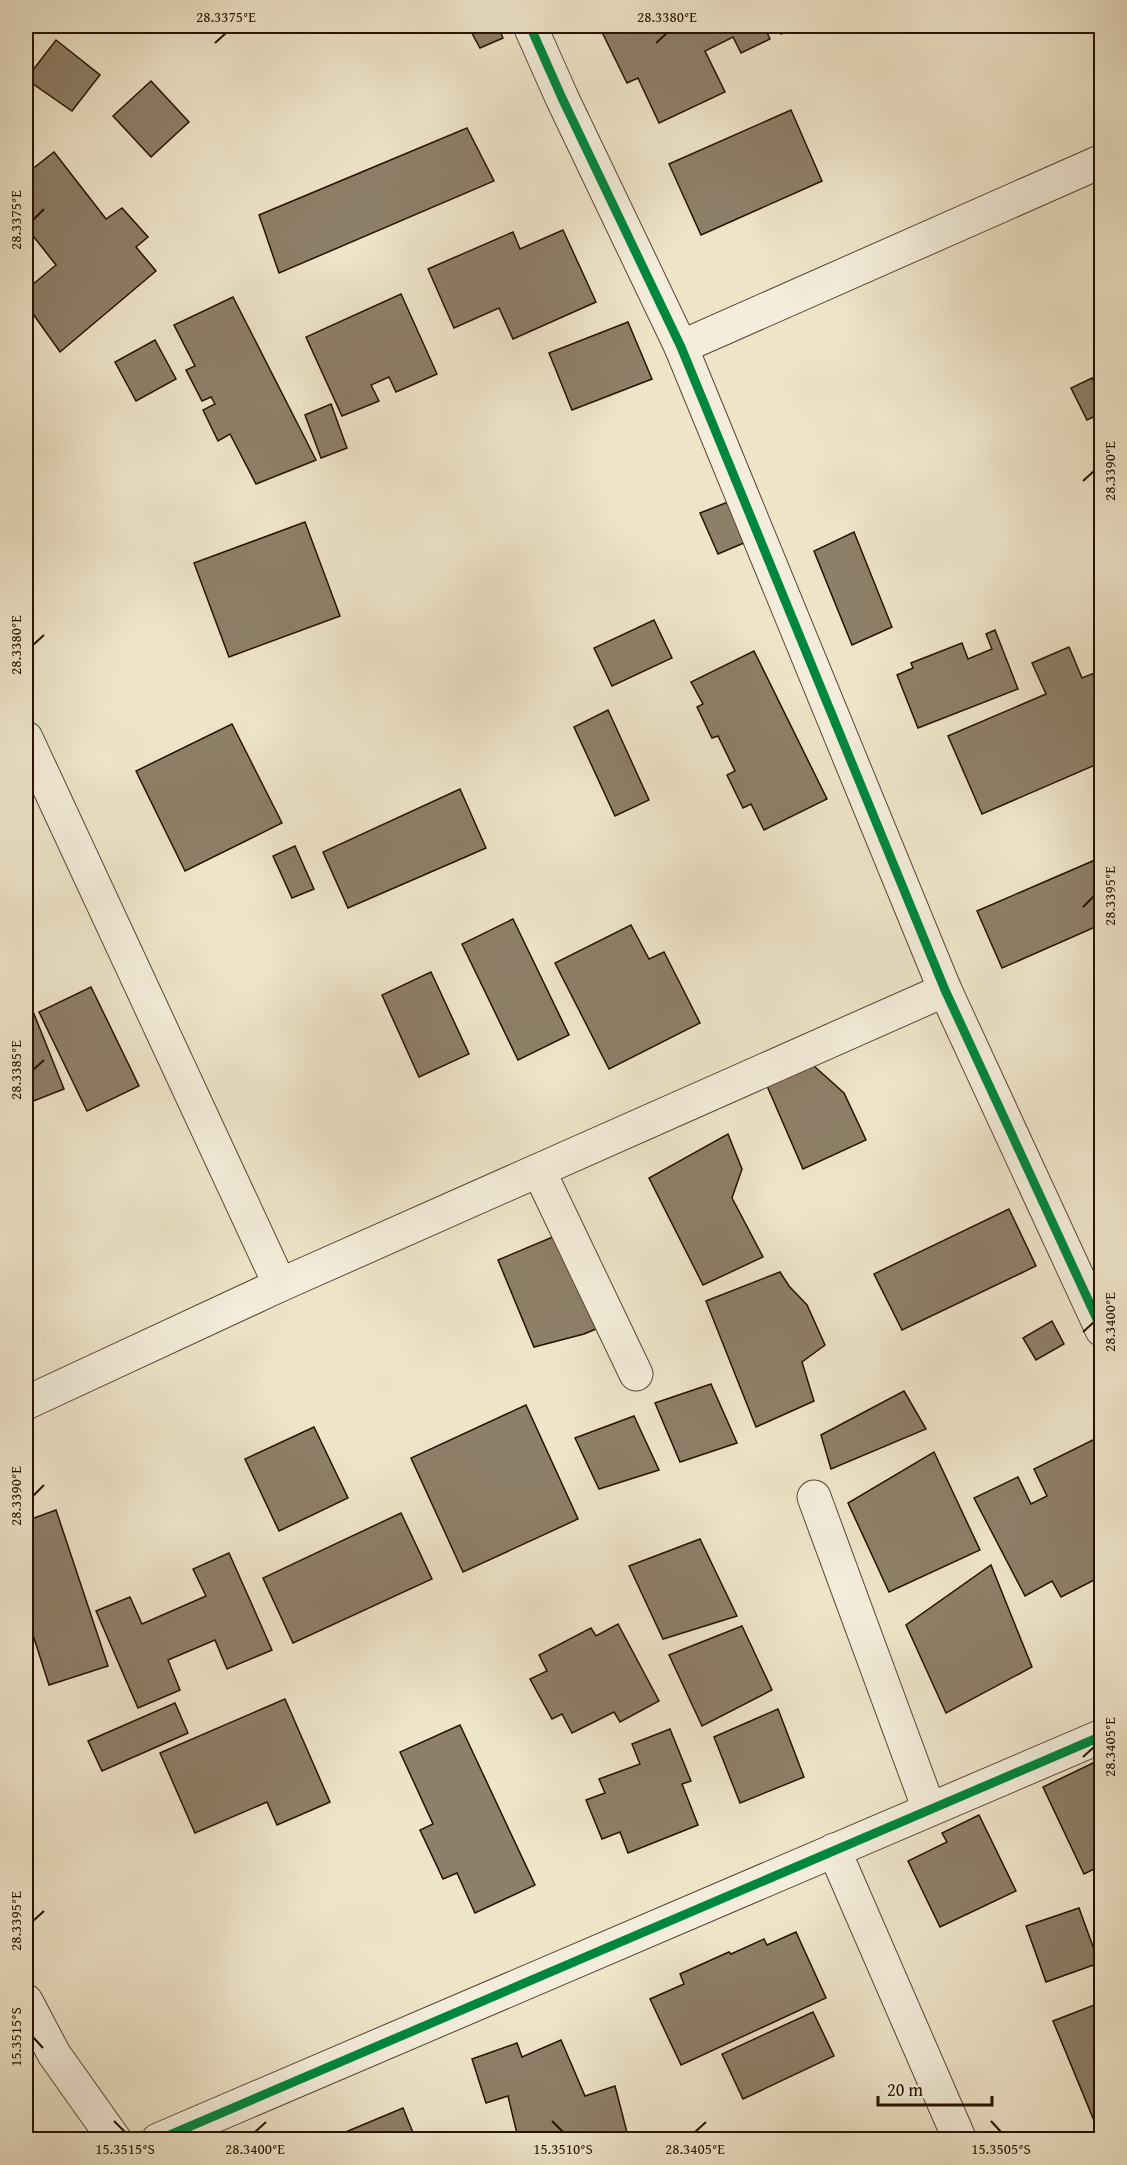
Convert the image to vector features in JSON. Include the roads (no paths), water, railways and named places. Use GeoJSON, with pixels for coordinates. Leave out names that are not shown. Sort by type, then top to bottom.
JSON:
{"type":"FeatureCollection","features":[{"type":"Feature","properties":{"kind":"street"},"geometry":{"type":"LineString","coordinates":[[530,26],[681,347],[945,990],[1101,1330]]}},
{"type":"Feature","properties":{"kind":"street"},"geometry":{"type":"LineString","coordinates":[[681,347],[1101,161]]}},
{"type":"Feature","properties":{"kind":"street"},"geometry":{"type":"LineString","coordinates":[[26,738],[280,1285]]}},
{"type":"Feature","properties":{"kind":"street"},"geometry":{"type":"LineString","coordinates":[[26,1403],[280,1285],[945,990]]}},
{"type":"Feature","properties":{"kind":"street"},"geometry":{"type":"LineString","coordinates":[[539,1171],[636,1374]]}},
{"type":"Feature","properties":{"kind":"street"},"geometry":{"type":"LineString","coordinates":[[814,1497],[929,1809]]}},
{"type":"Feature","properties":{"kind":"street"},"geometry":{"type":"LineString","coordinates":[[158,2139],[1101,1736]]}},
{"type":"Feature","properties":{"kind":"street"},"geometry":{"type":"LineString","coordinates":[[834,1850],[960,2139]]}},
{"type":"Feature","properties":{"kind":"street"},"geometry":{"type":"LineString","coordinates":[[26,2001],[54,2054],[115,2139]]}}]}
